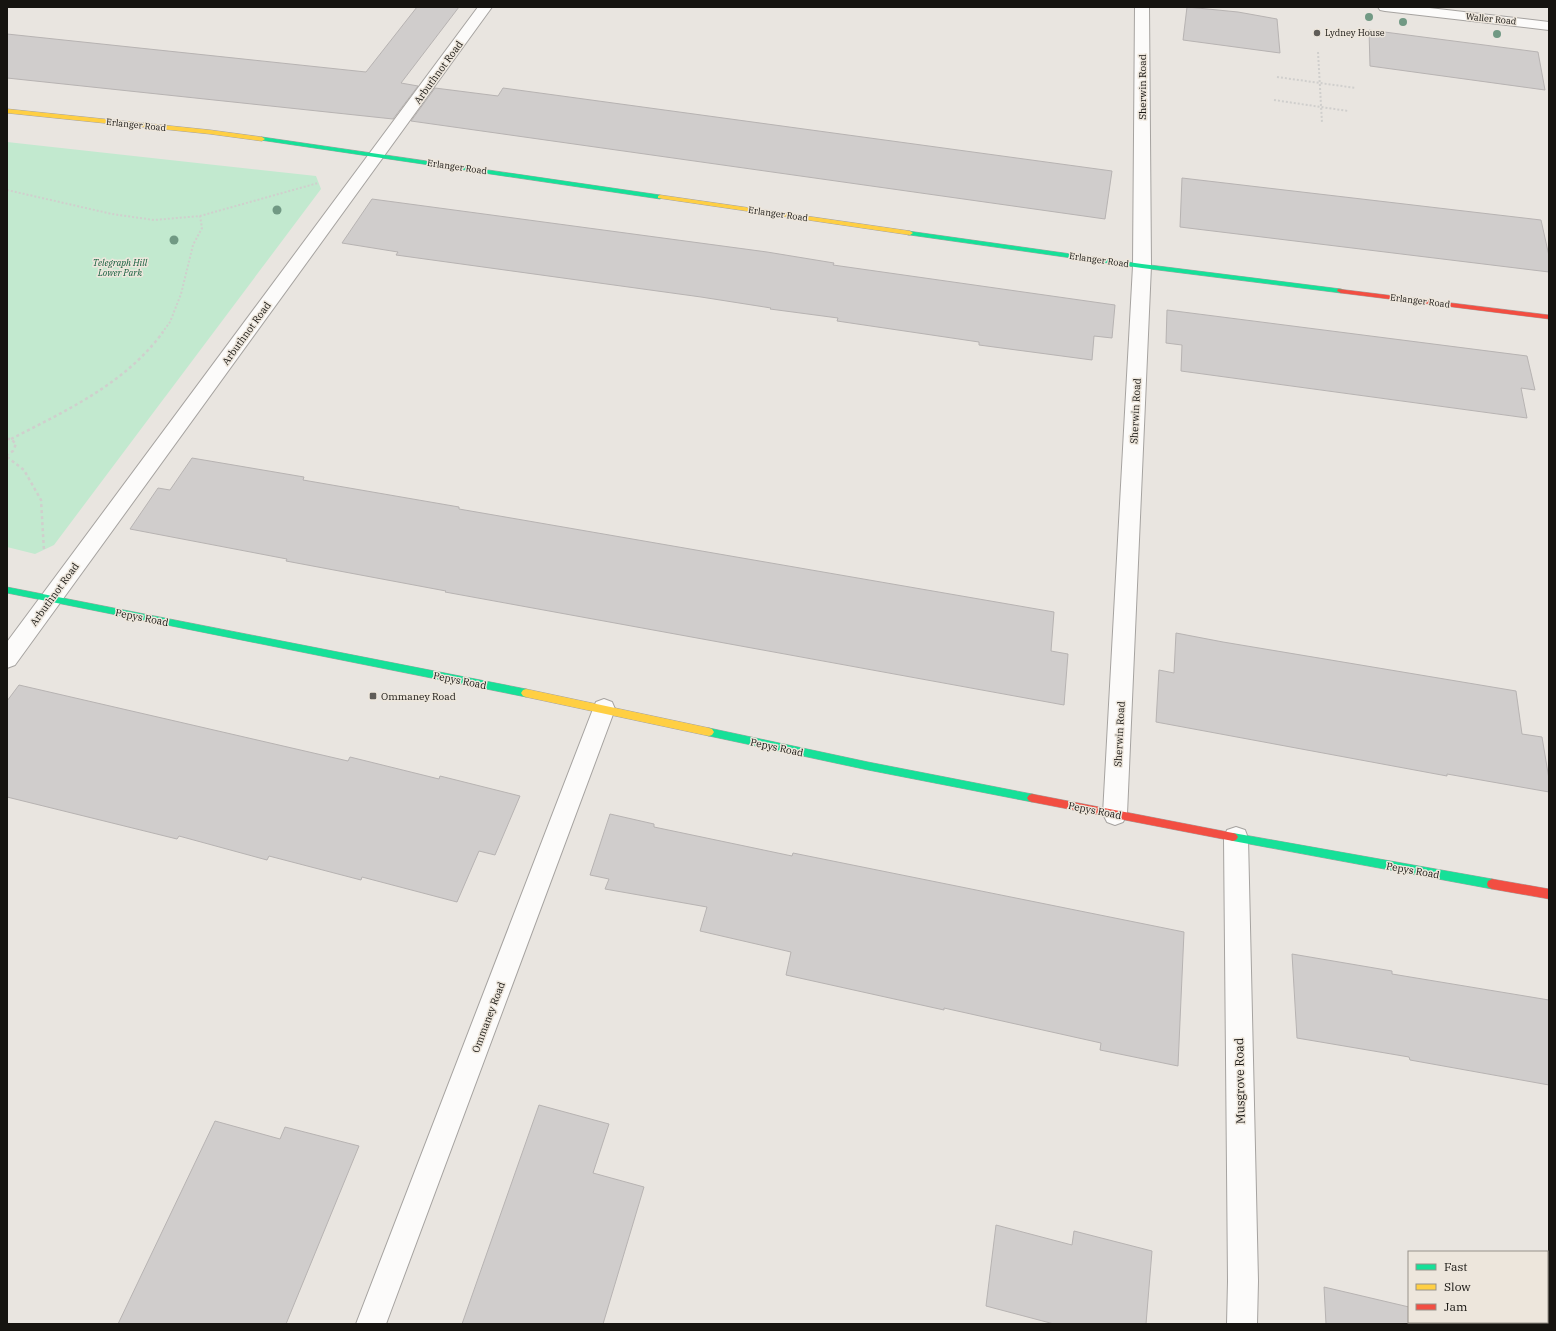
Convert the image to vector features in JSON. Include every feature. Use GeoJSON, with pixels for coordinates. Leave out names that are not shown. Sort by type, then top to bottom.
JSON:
{"type":"FeatureCollection","features":[{"type":"Feature","properties":{"kind":"street","name":"Arbuthnot Road"},"geometry":{"type":"LineString","coordinates":[[7,659],[485,7]]}},
{"type":"Feature","properties":{"kind":"street","name":"Sherwin Road"},"geometry":{"type":"LineString","coordinates":[[1115,814],[1142,266],[1142,7]]}},
{"type":"Feature","properties":{"kind":"street","name":"Waller Road"},"geometry":{"type":"LineString","coordinates":[[1385,7],[1549,26]]}},
{"type":"Feature","properties":{"kind":"street","name":"Erlanger Road"},"geometry":{"type":"LineString","coordinates":[[7,112],[210,132],[1142,266],[1549,317]]}},
{"type":"Feature","properties":{"kind":"street","name":"Pepys Road"},"geometry":{"type":"LineString","coordinates":[[7,590],[604,709],[868,766],[1236,838],[1549,894]]}},
{"type":"Feature","properties":{"kind":"street","name":"Ommaney Road"},"geometry":{"type":"LineString","coordinates":[[371,1324],[604,709]]}},
{"type":"Feature","properties":{"kind":"street","name":"Musgrove Road"},"geometry":{"type":"LineString","coordinates":[[1236,838],[1243,1281],[1242,1324]]}},
{"type":"Feature","properties":{"kind":"path"},"geometry":{"type":"LineString","coordinates":[[1315,50],[1319,51],[1319,83],[1322,123]]}},
{"type":"Feature","properties":{"kind":"path"},"geometry":{"type":"LineString","coordinates":[[1277,77],[1356,88]]}},
{"type":"Feature","properties":{"kind":"path"},"geometry":{"type":"LineString","coordinates":[[1274,100],[1348,111]]}},
{"type":"Feature","properties":{"kind":"path"},"geometry":{"type":"LineString","coordinates":[[7,190],[30,194],[72,205],[154,220],[200,216],[319,182]]}},
{"type":"Feature","properties":{"kind":"path"},"geometry":{"type":"LineString","coordinates":[[11,439],[84,401],[125,372],[151,348],[170,322],[181,294],[193,245],[202,228],[200,216]]}},
{"type":"Feature","properties":{"kind":"path"},"geometry":{"type":"LineString","coordinates":[[7,438],[14,442],[15,447],[7,456],[24,470],[41,500],[44,550]]}},
{"type":"Feature","properties":{"kind":"green space","name":"Telegraph Hill Lower Park"},"geometry":{"type":"Polygon","coordinates":[[[7,142],[316,176],[321,189],[54,545],[35,554],[7,547],[7,142]]]}},
{"type":"Feature","properties":{"kind":"building"},"geometry":{"type":"Polygon","coordinates":[[[417,7],[459,7],[401,83],[418,86],[393,119],[7,78],[7,34],[366,72],[417,7]]]}},
{"type":"Feature","properties":{"kind":"building"},"geometry":{"type":"Polygon","coordinates":[[[1187,7],[1238,12],[1277,19],[1280,53],[1183,40],[1187,7]]]}},
{"type":"Feature","properties":{"kind":"building"},"geometry":{"type":"Polygon","coordinates":[[[1369,30],[1538,52],[1545,90],[1370,66],[1369,30]]]}},
{"type":"Feature","properties":{"kind":"building"},"geometry":{"type":"Polygon","coordinates":[[[435,88],[498,96],[503,88],[1112,171],[1105,219],[411,121],[435,88]]]}},
{"type":"Feature","properties":{"kind":"building"},"geometry":{"type":"Polygon","coordinates":[[[1182,178],[1541,220],[1549,256],[1549,272],[1180,227],[1182,178]]]}},
{"type":"Feature","properties":{"kind":"building"},"geometry":{"type":"Polygon","coordinates":[[[372,199],[767,252],[834,263],[833,265],[1115,305],[1112,338],[1094,336],[1092,360],[979,345],[979,342],[837,321],[838,318],[770,309],[771,308],[701,297],[396,255],[398,252],[342,243],[372,199]]]}},
{"type":"Feature","properties":{"kind":"building"},"geometry":{"type":"Polygon","coordinates":[[[1167,310],[1527,356],[1535,390],[1521,388],[1527,418],[1181,371],[1182,345],[1166,343],[1167,310]]]}},
{"type":"Feature","properties":{"kind":"building"},"geometry":{"type":"Polygon","coordinates":[[[192,458],[304,477],[303,480],[459,507],[459,509],[1054,612],[1051,651],[1068,654],[1064,705],[445,592],[446,591],[286,561],[287,559],[130,529],[158,488],[170,490],[192,458]]]}},
{"type":"Feature","properties":{"kind":"building"},"geometry":{"type":"Polygon","coordinates":[[[1176,633],[1516,691],[1522,734],[1542,737],[1549,779],[1549,792],[1447,774],[1447,776],[1156,722],[1159,670],[1174,673],[1176,633]]]}},
{"type":"Feature","properties":{"kind":"building"},"geometry":{"type":"Polygon","coordinates":[[[19,685],[348,761],[350,757],[439,779],[440,776],[520,796],[495,855],[479,851],[457,902],[362,877],[361,880],[269,856],[267,860],[179,836],[177,839],[7,797],[7,701],[19,685]]]}},
{"type":"Feature","properties":{"kind":"building"},"geometry":{"type":"Polygon","coordinates":[[[610,814],[654,824],[654,827],[792,856],[793,853],[1184,932],[1178,1066],[1100,1050],[1101,1043],[786,975],[791,952],[700,931],[707,907],[605,889],[609,879],[590,875],[610,814]]]}},
{"type":"Feature","properties":{"kind":"building"},"geometry":{"type":"Polygon","coordinates":[[[1292,954],[1392,971],[1392,974],[1549,1000],[1549,1085],[1410,1060],[1409,1057],[1297,1038],[1292,954]]]}},
{"type":"Feature","properties":{"kind":"building"},"geometry":{"type":"Polygon","coordinates":[[[539,1105],[609,1124],[593,1173],[644,1187],[603,1324],[462,1324],[539,1105]]]}},
{"type":"Feature","properties":{"kind":"building"},"geometry":{"type":"Polygon","coordinates":[[[215,1121],[280,1139],[285,1127],[359,1146],[286,1324],[118,1324],[215,1121]]]}},
{"type":"Feature","properties":{"kind":"building"},"geometry":{"type":"Polygon","coordinates":[[[996,1225],[1072,1245],[1074,1231],[1152,1251],[1146,1324],[1054,1324],[986,1306],[996,1225]]]}},
{"type":"Feature","properties":{"kind":"building"},"geometry":{"type":"Polygon","coordinates":[[[1324,1287],[1408,1307],[1408,1323],[1423,1323],[1423,1324],[1326,1324],[1324,1287]]]}},
{"type":"Feature","properties":{"kind":"traffic: fast"},"geometry":{"type":"LineString","coordinates":[[262,139],[660,197]]}},
{"type":"Feature","properties":{"kind":"traffic: fast"},"geometry":{"type":"LineString","coordinates":[[910,233],[1142,266],[1341,291]]}},
{"type":"Feature","properties":{"kind":"traffic: fast"},"geometry":{"type":"LineString","coordinates":[[7,590],[526,693]]}},
{"type":"Feature","properties":{"kind":"traffic: fast"},"geometry":{"type":"LineString","coordinates":[[709,732],[868,766],[1032,798]]}},
{"type":"Feature","properties":{"kind":"traffic: fast"},"geometry":{"type":"LineString","coordinates":[[1233,837],[1492,884]]}},
{"type":"Feature","properties":{"kind":"traffic: slow"},"geometry":{"type":"LineString","coordinates":[[7,111],[210,132],[262,139]]}},
{"type":"Feature","properties":{"kind":"traffic: slow"},"geometry":{"type":"LineString","coordinates":[[660,197],[910,233]]}},
{"type":"Feature","properties":{"kind":"traffic: slow"},"geometry":{"type":"LineString","coordinates":[[526,693],[709,732]]}},
{"type":"Feature","properties":{"kind":"traffic: jam"},"geometry":{"type":"LineString","coordinates":[[1341,291],[1549,317]]}},
{"type":"Feature","properties":{"kind":"traffic: jam"},"geometry":{"type":"LineString","coordinates":[[1032,798],[1233,837]]}},
{"type":"Feature","properties":{"kind":"traffic: jam"},"geometry":{"type":"LineString","coordinates":[[1492,884],[1549,894]]}},
{"type":"Feature","properties":{"kind":"place","name":"Lydney House"},"geometry":{"type":"Point","coordinates":[1317,33]}},
{"type":"Feature","properties":{"kind":"place","name":"Ommaney Road"},"geometry":{"type":"Point","coordinates":[373,696]}}]}
